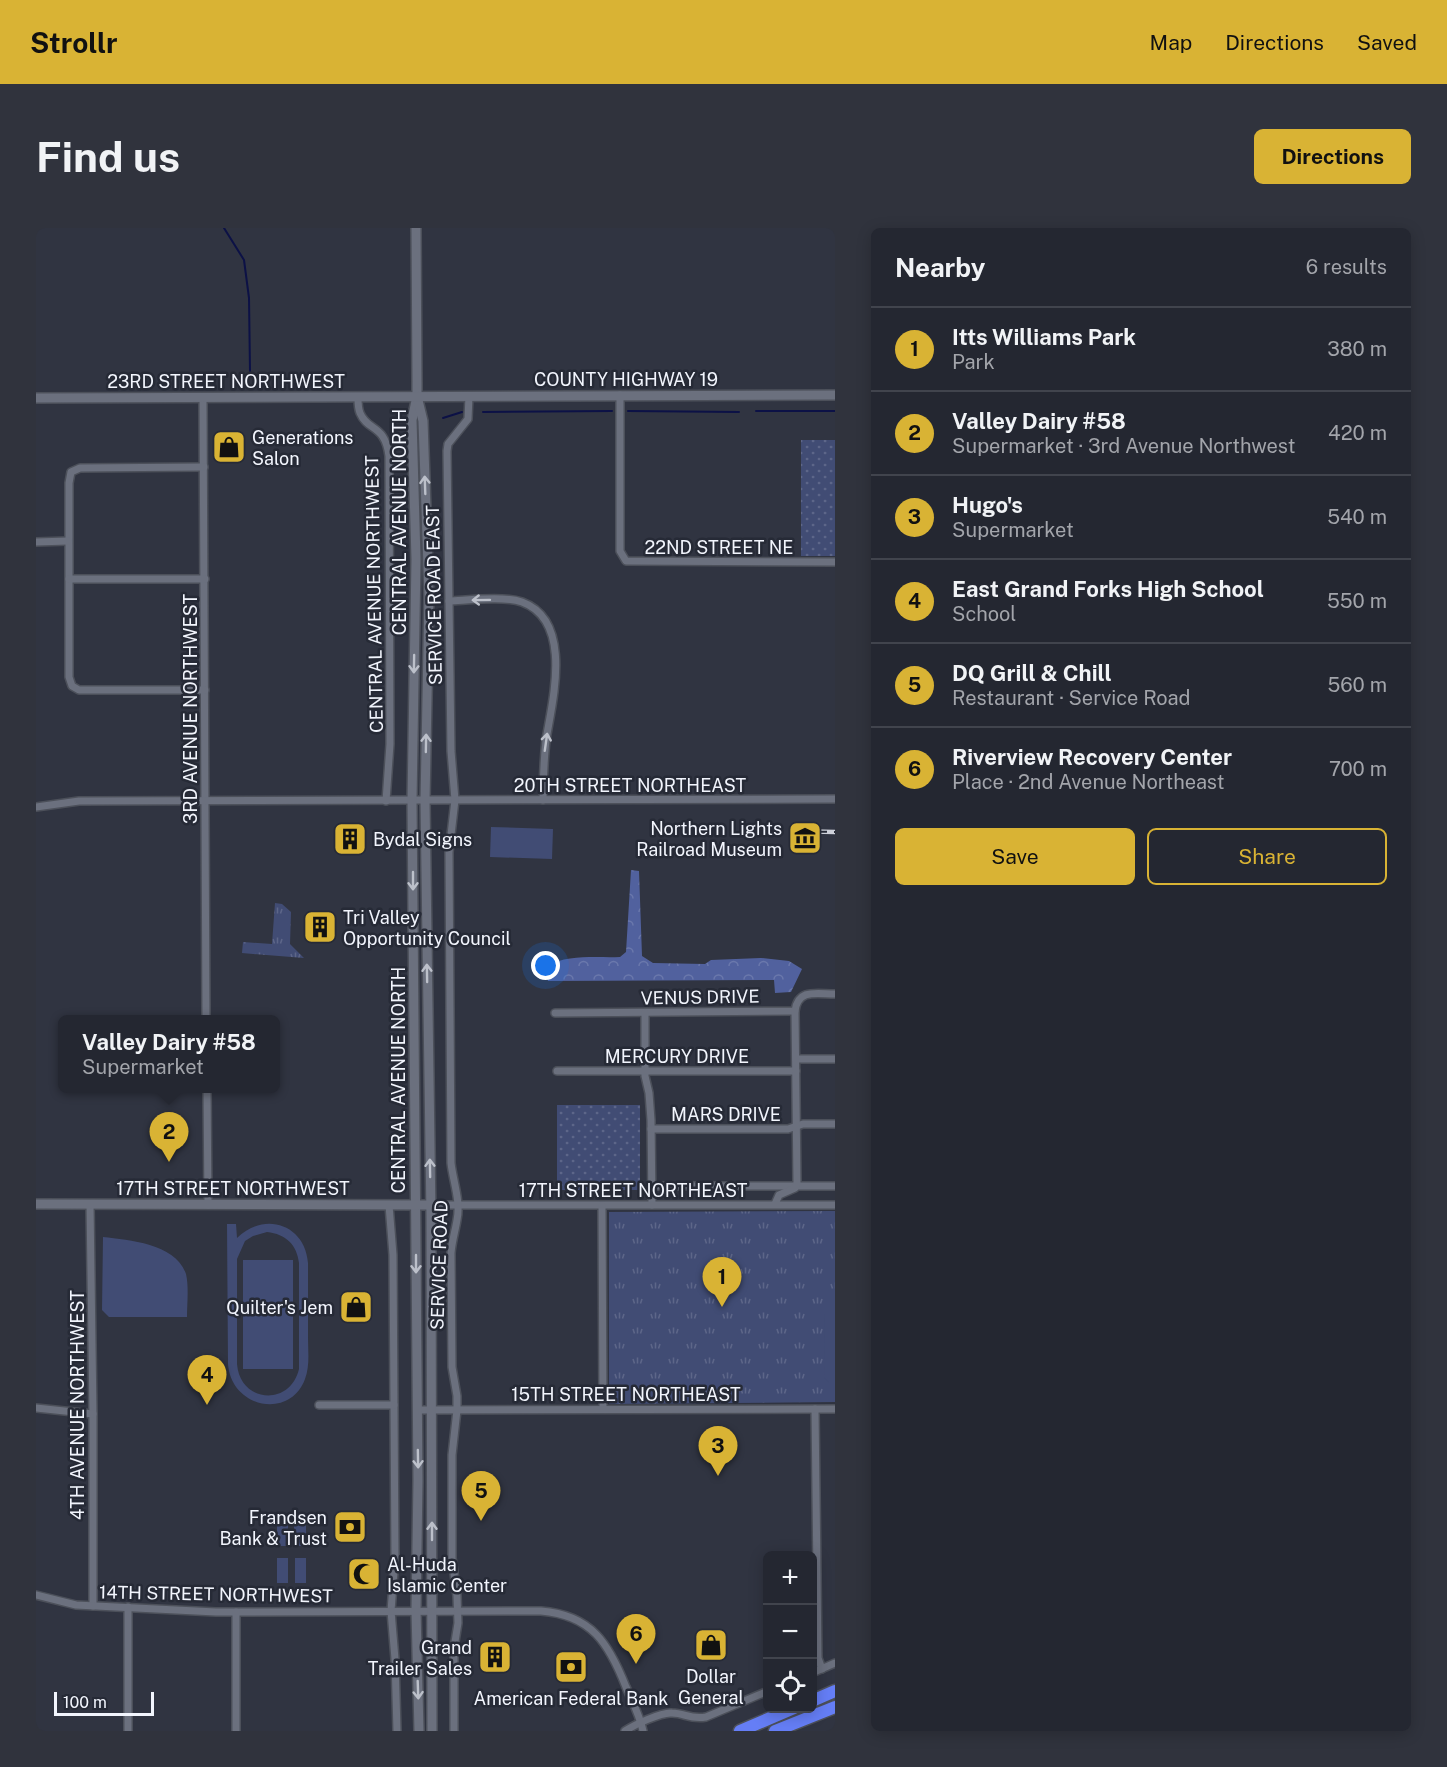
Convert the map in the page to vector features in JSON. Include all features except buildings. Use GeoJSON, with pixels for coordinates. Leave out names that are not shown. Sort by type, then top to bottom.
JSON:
{"type":"FeatureCollection","features":[{"type":"Feature","properties":{"kind":"highway"},"geometry":{"type":"LineString","coordinates":[[817,1699],[835,1691]]}},
{"type":"Feature","properties":{"kind":"highway"},"geometry":{"type":"LineString","coordinates":[[775,1731],[835,1707]]}},
{"type":"Feature","properties":{"kind":"highway"},"geometry":{"type":"LineString","coordinates":[[740,1731],[782,1713]]}},
{"type":"Feature","properties":{"kind":"main road"},"geometry":{"type":"LineString","coordinates":[[416,228],[417,396]]}},
{"type":"Feature","properties":{"kind":"main road","name":"COUNTY HIGHWAY 19"},"geometry":{"type":"LineString","coordinates":[[417,396],[835,395]]}},
{"type":"Feature","properties":{"kind":"main road","name":"23RD STREET NORTHWEST"},"geometry":{"type":"LineString","coordinates":[[36,398],[417,396]]}},
{"type":"Feature","properties":{"kind":"main road","name":"CENTRAL AVENUE NORTH"},"geometry":{"type":"LineString","coordinates":[[417,396],[412,420],[416,559],[412,801],[417,1410],[416,1611],[419,1731]]}},
{"type":"Feature","properties":{"kind":"main road","name":"CENTRAL AVENUE NORTH"},"geometry":{"type":"LineString","coordinates":[[417,396],[423,421],[429,596],[425,801],[432,1410],[432,1731]]}},
{"type":"Feature","properties":{"kind":"main road","name":"17TH STREET NORTHWEST"},"geometry":{"type":"LineString","coordinates":[[36,1204],[430,1205]]}},
{"type":"Feature","properties":{"kind":"street","name":"22ND STREET NE"},"geometry":{"type":"LineString","coordinates":[[620,395],[620,551],[626,561],[835,562]]}},
{"type":"Feature","properties":{"kind":"street","name":"SERVICE ROAD EAST"},"geometry":{"type":"LineString","coordinates":[[455,800],[451,751],[447,450],[448,444],[468,419],[469,396]]}},
{"type":"Feature","properties":{"kind":"street","name":"3RD AVENUE NORTHWEST"},"geometry":{"type":"LineString","coordinates":[[203,398],[207,1015]]}},
{"type":"Feature","properties":{"kind":"street","name":"CENTRAL AVENUE NORTHWEST"},"geometry":{"type":"LineString","coordinates":[[358,398],[360,413],[384,437],[389,456],[390,744],[386,801]]}},
{"type":"Feature","properties":{"kind":"street"},"geometry":{"type":"LineString","coordinates":[[204,467],[80,468],[72,470],[69,477],[68,541],[69,677],[72,686],[83,690],[205,690]]}},
{"type":"Feature","properties":{"kind":"street"},"geometry":{"type":"LineString","coordinates":[[36,542],[68,541]]}},
{"type":"Feature","properties":{"kind":"street"},"geometry":{"type":"LineString","coordinates":[[69,579],[205,579]]}},
{"type":"Feature","properties":{"kind":"street"},"geometry":{"type":"LineString","coordinates":[[449,601],[520,601],[536,610],[548,625],[556,674],[544,757],[543,800]]}},
{"type":"Feature","properties":{"kind":"street","name":"20TH STREET NORTHEAST"},"geometry":{"type":"LineString","coordinates":[[36,807],[79,801],[835,799]]}},
{"type":"Feature","properties":{"kind":"street","name":"SERVICE ROAD"},"geometry":{"type":"LineString","coordinates":[[454,1731],[454,1648],[458,1611],[452,1558],[452,1455],[457,1396],[452,1367],[451,1253],[458,1220],[451,1163],[449,838],[455,812],[455,800]]}},
{"type":"Feature","properties":{"kind":"street"},"geometry":{"type":"LineString","coordinates":[[797,1186],[796,1001],[803,996],[835,994]]}},
{"type":"Feature","properties":{"kind":"street","name":"VENUS DRIVE"},"geometry":{"type":"LineString","coordinates":[[555,1012],[795,1011]]}},
{"type":"Feature","properties":{"kind":"street"},"geometry":{"type":"LineString","coordinates":[[645,1013],[645,1071],[651,1129],[652,1205]]}},
{"type":"Feature","properties":{"kind":"street"},"geometry":{"type":"LineString","coordinates":[[796,1059],[835,1059]]}},
{"type":"Feature","properties":{"kind":"street","name":"MERCURY DRIVE"},"geometry":{"type":"LineString","coordinates":[[557,1071],[796,1071]]}},
{"type":"Feature","properties":{"kind":"street"},"geometry":{"type":"LineString","coordinates":[[207,1093],[208,1205]]}},
{"type":"Feature","properties":{"kind":"street","name":"MARS DRIVE"},"geometry":{"type":"LineString","coordinates":[[651,1129],[789,1129],[803,1124],[835,1124]]}},
{"type":"Feature","properties":{"kind":"street"},"geometry":{"type":"LineString","coordinates":[[651,1186],[835,1186]]}},
{"type":"Feature","properties":{"kind":"street"},"geometry":{"type":"LineString","coordinates":[[775,1204],[782,1192],[797,1186]]}},
{"type":"Feature","properties":{"kind":"street","name":"4TH AVENUE NORTHWEST"},"geometry":{"type":"LineString","coordinates":[[90,1204],[93,1606]]}},
{"type":"Feature","properties":{"kind":"street"},"geometry":{"type":"LineString","coordinates":[[390,1205],[393,1255],[395,1558],[391,1611],[397,1731]]}},
{"type":"Feature","properties":{"kind":"street","name":"17TH STREET NORTHEAST"},"geometry":{"type":"LineString","coordinates":[[430,1205],[835,1205]]}},
{"type":"Feature","properties":{"kind":"street"},"geometry":{"type":"LineString","coordinates":[[602,1206],[603,1408]]}},
{"type":"Feature","properties":{"kind":"street"},"geometry":{"type":"LineString","coordinates":[[319,1405],[394,1405]]}},
{"type":"Feature","properties":{"kind":"street"},"geometry":{"type":"LineString","coordinates":[[36,1408],[93,1414]]}},
{"type":"Feature","properties":{"kind":"street"},"geometry":{"type":"LineString","coordinates":[[815,1409],[818,1658],[822,1669]]}},
{"type":"Feature","properties":{"kind":"street","name":"15TH STREET NORTHEAST"},"geometry":{"type":"LineString","coordinates":[[417,1410],[835,1409]]}},
{"type":"Feature","properties":{"kind":"street","name":"14TH STREET NORTHWEST"},"geometry":{"type":"LineString","coordinates":[[36,1595],[67,1604],[236,1612],[541,1611],[571,1617],[597,1634],[615,1660],[644,1728]]}},
{"type":"Feature","properties":{"kind":"street"},"geometry":{"type":"LineString","coordinates":[[128,1607],[128,1731]]}},
{"type":"Feature","properties":{"kind":"street"},"geometry":{"type":"LineString","coordinates":[[236,1612],[236,1731]]}},
{"type":"Feature","properties":{"kind":"street"},"geometry":{"type":"LineString","coordinates":[[817,1671],[835,1663]]}},
{"type":"Feature","properties":{"kind":"street"},"geometry":{"type":"LineString","coordinates":[[625,1731],[644,1728],[671,1713],[696,1719],[706,1717],[763,1693]]}},
{"type":"Feature","properties":{"kind":"green space"},"geometry":{"type":"Polygon","coordinates":[[[801,440],[835,440],[835,556],[801,556],[801,440]]]}},
{"type":"Feature","properties":{"kind":"green space"},"geometry":{"type":"Polygon","coordinates":[[[491,827],[553,829],[552,859],[490,857],[491,827]]]}},
{"type":"Feature","properties":{"kind":"green space"},"geometry":{"type":"Polygon","coordinates":[[[631,870],[639,871],[642,956],[653,963],[705,964],[711,960],[761,958],[789,961],[802,969],[791,992],[775,993],[774,980],[548,981],[547,966],[555,962],[583,957],[620,957],[626,952],[631,870]]]}},
{"type":"Feature","properties":{"kind":"green space"},"geometry":{"type":"Polygon","coordinates":[[[275,903],[282,904],[291,912],[290,944],[304,958],[242,953],[243,942],[272,944],[275,903]]]}},
{"type":"Feature","properties":{"kind":"green space"},"geometry":{"type":"Polygon","coordinates":[[[557,1105],[640,1105],[640,1190],[557,1190],[557,1105]]]}},
{"type":"Feature","properties":{"kind":"green space"},"geometry":{"type":"Polygon","coordinates":[[[835,1211],[835,1402],[609,1404],[609,1212],[835,1211]]]}},
{"type":"Feature","properties":{"kind":"green space"},"geometry":{"type":"Polygon","coordinates":[[[227,1224],[236,1224],[237,1238],[259,1225],[282,1226],[299,1239],[308,1263],[308,1369],[305,1379],[298,1392],[287,1400],[275,1404],[262,1403],[250,1399],[239,1391],[232,1379],[228,1364],[227,1224]],[[267,1232],[245,1241],[237,1259],[237,1364],[240,1377],[247,1387],[256,1393],[266,1395],[286,1390],[294,1381],[299,1369],[298,1257],[293,1246],[285,1238],[267,1232]]]}},
{"type":"Feature","properties":{"kind":"green space"},"geometry":{"type":"Polygon","coordinates":[[[103,1237],[151,1245],[173,1256],[181,1264],[186,1274],[187,1317],[109,1317],[102,1310],[103,1237]]]}},
{"type":"Feature","properties":{"kind":"green space"},"geometry":{"type":"Polygon","coordinates":[[[243,1260],[293,1260],[293,1369],[243,1369],[243,1260]]]}},
{"type":"Feature","properties":{"kind":"green space"},"geometry":{"type":"Polygon","coordinates":[[[825,1312],[835,1312],[835,1383],[829,1383],[824,1377],[825,1312]]]}},
{"type":"Feature","properties":{"kind":"green space"},"geometry":{"type":"Polygon","coordinates":[[[294,1521],[306,1521],[306,1546],[294,1546],[294,1521]]]}},
{"type":"Feature","properties":{"kind":"green space"},"geometry":{"type":"Polygon","coordinates":[[[277,1522],[288,1522],[288,1546],[277,1546],[277,1522]]]}},
{"type":"Feature","properties":{"kind":"green space"},"geometry":{"type":"Polygon","coordinates":[[[277,1558],[288,1558],[288,1583],[277,1583],[277,1558]]]}},
{"type":"Feature","properties":{"kind":"green space"},"geometry":{"type":"Polygon","coordinates":[[[295,1558],[306,1558],[306,1583],[295,1583],[295,1558]]]}},
{"type":"Feature","properties":{"kind":"waterway"},"geometry":{"type":"LineString","coordinates":[[224,228],[244,260],[249,298],[250,371]]}},
{"type":"Feature","properties":{"kind":"waterway"},"geometry":{"type":"LineString","coordinates":[[483,412],[612,411]]}},
{"type":"Feature","properties":{"kind":"waterway"},"geometry":{"type":"LineString","coordinates":[[628,411],[739,412]]}},
{"type":"Feature","properties":{"kind":"waterway"},"geometry":{"type":"LineString","coordinates":[[756,411],[835,411]]}},
{"type":"Feature","properties":{"kind":"waterway"},"geometry":{"type":"LineString","coordinates":[[443,418],[462,412]]}},
{"type":"Feature","properties":{"kind":"railway"},"geometry":{"type":"LineString","coordinates":[[792,831],[835,832]]}},
{"type":"Feature","properties":{"kind":"place","name":"Generations Salon"},"geometry":{"type":"Point","coordinates":[229,447]}},
{"type":"Feature","properties":{"kind":"place","name":"Northern Lights Railroad Museum"},"geometry":{"type":"Point","coordinates":[805,838]}},
{"type":"Feature","properties":{"kind":"place","name":"Bydal Signs"},"geometry":{"type":"Point","coordinates":[350,839]}},
{"type":"Feature","properties":{"kind":"place","name":"Tri Valley Opportunity Council"},"geometry":{"type":"Point","coordinates":[320,927]}},
{"type":"Feature","properties":{"kind":"place","name":"Valley Dairy #58"},"geometry":{"type":"Point","coordinates":[169,1162]}},
{"type":"Feature","properties":{"kind":"place","name":"Quilter's Jem"},"geometry":{"type":"Point","coordinates":[356,1307]}},
{"type":"Feature","properties":{"kind":"place","name":"Itts Williams Park"},"geometry":{"type":"Point","coordinates":[722,1307]}},
{"type":"Feature","properties":{"kind":"place","name":"East Grand Forks High School"},"geometry":{"type":"Point","coordinates":[207,1405]}},
{"type":"Feature","properties":{"kind":"place","name":"Hugo's"},"geometry":{"type":"Point","coordinates":[718,1476]}},
{"type":"Feature","properties":{"kind":"place","name":"DQ Grill & Chill"},"geometry":{"type":"Point","coordinates":[481,1521]}},
{"type":"Feature","properties":{"kind":"place","name":"Frandsen Bank & Trust"},"geometry":{"type":"Point","coordinates":[350,1527]}},
{"type":"Feature","properties":{"kind":"place","name":"Al-Huda Islamic Center"},"geometry":{"type":"Point","coordinates":[364,1574]}},
{"type":"Feature","properties":{"kind":"place","name":"Dollar General"},"geometry":{"type":"Point","coordinates":[711,1645]}},
{"type":"Feature","properties":{"kind":"place","name":"Grand Trailer Sales"},"geometry":{"type":"Point","coordinates":[495,1657]}},
{"type":"Feature","properties":{"kind":"place","name":"Riverview Recovery Center"},"geometry":{"type":"Point","coordinates":[636,1664]}},
{"type":"Feature","properties":{"kind":"place","name":"American Federal Bank"},"geometry":{"type":"Point","coordinates":[571,1667]}}]}
